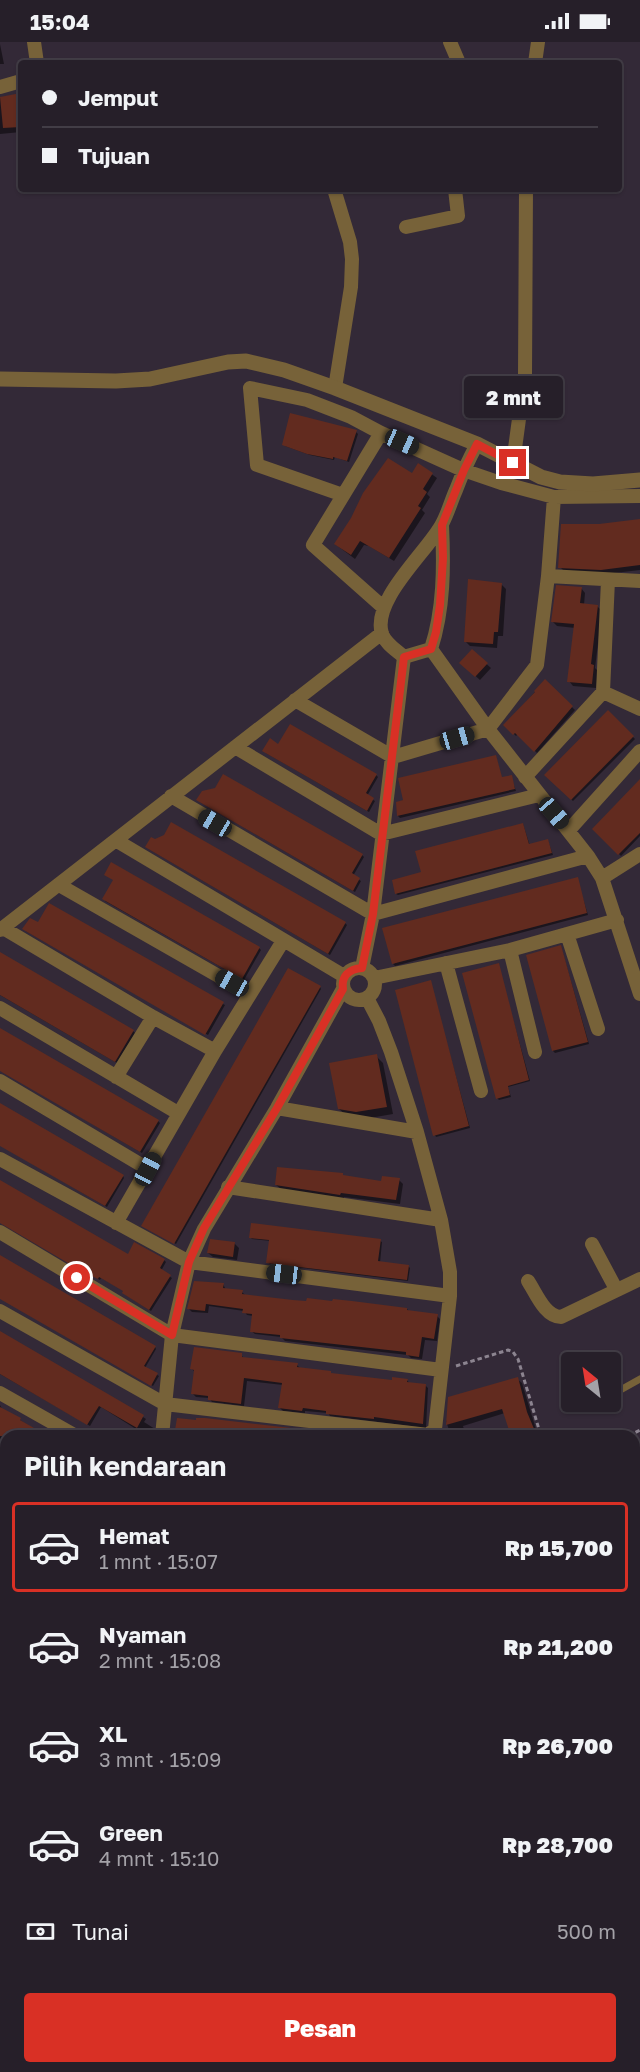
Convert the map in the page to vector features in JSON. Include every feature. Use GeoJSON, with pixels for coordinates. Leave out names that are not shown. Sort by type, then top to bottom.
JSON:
{"type":"FeatureCollection","features":[{"type":"Feature","properties":{"kind":"street"},"geometry":{"type":"LineString","coordinates":[[34,42],[37,60]]}},
{"type":"Feature","properties":{"kind":"street"},"geometry":{"type":"LineString","coordinates":[[450,42],[458,60]]}},
{"type":"Feature","properties":{"kind":"street"},"geometry":{"type":"LineString","coordinates":[[535,60],[538,42]]}},
{"type":"Feature","properties":{"kind":"street"},"geometry":{"type":"LineString","coordinates":[[0,87],[18,82]]}},
{"type":"Feature","properties":{"kind":"street"},"geometry":{"type":"LineString","coordinates":[[335,192],[350,242],[352,259],[351,287],[336,388]]}},
{"type":"Feature","properties":{"kind":"street"},"geometry":{"type":"LineString","coordinates":[[406,227],[458,216],[455,192]]}},
{"type":"Feature","properties":{"kind":"street"},"geometry":{"type":"LineString","coordinates":[[513,463],[525,375],[526,192]]}},
{"type":"Feature","properties":{"kind":"street"},"geometry":{"type":"LineString","coordinates":[[0,379],[116,381],[150,379],[228,362],[246,361],[284,370],[336,388],[477,444],[541,477],[560,482],[593,484],[640,480]]}},
{"type":"Feature","properties":{"kind":"street"},"geometry":{"type":"LineString","coordinates":[[343,495],[257,465],[250,388],[307,400],[351,417],[464,470],[501,483],[554,497],[640,496]]}},
{"type":"Feature","properties":{"kind":"street"},"geometry":{"type":"LineString","coordinates":[[381,433],[313,545],[384,608]]}},
{"type":"Feature","properties":{"kind":"street"},"geometry":{"type":"LineString","coordinates":[[404,657],[390,646],[382,633],[381,621],[384,608],[404,574],[442,525],[477,444]]}},
{"type":"Feature","properties":{"kind":"street"},"geometry":{"type":"LineString","coordinates":[[295,700],[393,757],[488,729],[538,663],[554,497]]}},
{"type":"Feature","properties":{"kind":"street"},"geometry":{"type":"LineString","coordinates":[[431,649],[440,605],[443,558],[442,525]]}},
{"type":"Feature","properties":{"kind":"street"},"geometry":{"type":"LineString","coordinates":[[548,576],[640,581]]}},
{"type":"Feature","properties":{"kind":"street"},"geometry":{"type":"LineString","coordinates":[[525,777],[603,692],[608,580]]}},
{"type":"Feature","properties":{"kind":"street"},"geometry":{"type":"LineString","coordinates":[[215,1051],[2,929],[382,633]]}},
{"type":"Feature","properties":{"kind":"street"},"geometry":{"type":"LineString","coordinates":[[404,657],[431,649]]}},
{"type":"Feature","properties":{"kind":"street"},"geometry":{"type":"LineString","coordinates":[[431,649],[488,729],[588,856],[602,878],[640,994]]}},
{"type":"Feature","properties":{"kind":"street"},"geometry":{"type":"LineString","coordinates":[[362,968],[373,914],[404,657]]}},
{"type":"Feature","properties":{"kind":"street"},"geometry":{"type":"LineString","coordinates":[[603,692],[640,709]]}},
{"type":"Feature","properties":{"kind":"street"},"geometry":{"type":"LineString","coordinates":[[235,747],[381,834],[539,795]]}},
{"type":"Feature","properties":{"kind":"street"},"geometry":{"type":"LineString","coordinates":[[568,830],[640,751]]}},
{"type":"Feature","properties":{"kind":"street"},"geometry":{"type":"LineString","coordinates":[[171,796],[373,914],[588,856]]}},
{"type":"Feature","properties":{"kind":"street"},"geometry":{"type":"LineString","coordinates":[[117,841],[283,941],[344,983],[350,998],[362,1001],[375,989],[374,978],[369,972],[362,968],[351,970],[344,983],[277,1108],[204,1228],[189,1262],[172,1335],[163,1430]]}},
{"type":"Feature","properties":{"kind":"street"},"geometry":{"type":"LineString","coordinates":[[602,878],[640,854]]}},
{"type":"Feature","properties":{"kind":"street"},"geometry":{"type":"LineString","coordinates":[[59,885],[250,994]]}},
{"type":"Feature","properties":{"kind":"street"},"geometry":{"type":"LineString","coordinates":[[374,978],[510,950],[617,920]]}},
{"type":"Feature","properties":{"kind":"street"},"geometry":{"type":"LineString","coordinates":[[567,934],[598,1029]]}},
{"type":"Feature","properties":{"kind":"street"},"geometry":{"type":"LineString","coordinates":[[116,1223],[178,1113],[283,941]]}},
{"type":"Feature","properties":{"kind":"street"},"geometry":{"type":"LineString","coordinates":[[510,950],[535,1052]]}},
{"type":"Feature","properties":{"kind":"street"},"geometry":{"type":"LineString","coordinates":[[446,963],[481,1091]]}},
{"type":"Feature","properties":{"kind":"street"},"geometry":{"type":"LineString","coordinates":[[367,998],[391,1052],[417,1132],[441,1220],[450,1272],[450,1296],[434,1430]]}},
{"type":"Feature","properties":{"kind":"street"},"geometry":{"type":"LineString","coordinates":[[0,1008],[178,1113]]}},
{"type":"Feature","properties":{"kind":"street"},"geometry":{"type":"LineString","coordinates":[[116,1077],[153,1017]]}},
{"type":"Feature","properties":{"kind":"street"},"geometry":{"type":"LineString","coordinates":[[0,1082],[148,1169]]}},
{"type":"Feature","properties":{"kind":"street"},"geometry":{"type":"LineString","coordinates":[[277,1108],[417,1132]]}},
{"type":"Feature","properties":{"kind":"street"},"geometry":{"type":"LineString","coordinates":[[0,1159],[189,1262],[450,1296]]}},
{"type":"Feature","properties":{"kind":"street"},"geometry":{"type":"LineString","coordinates":[[228,1187],[441,1220]]}},
{"type":"Feature","properties":{"kind":"street"},"geometry":{"type":"LineString","coordinates":[[0,1232],[172,1335],[441,1370]]}},
{"type":"Feature","properties":{"kind":"street"},"geometry":{"type":"LineString","coordinates":[[592,1244],[616,1289]]}},
{"type":"Feature","properties":{"kind":"street"},"geometry":{"type":"LineString","coordinates":[[528,1281],[548,1312],[554,1317],[561,1317],[640,1279]]}},
{"type":"Feature","properties":{"kind":"street"},"geometry":{"type":"LineString","coordinates":[[0,1311],[165,1404],[386,1430]]}},
{"type":"Feature","properties":{"kind":"street"},"geometry":{"type":"LineString","coordinates":[[0,1393],[65,1430]]}},
{"type":"Feature","properties":{"kind":"lane"},"geometry":{"type":"LineString","coordinates":[[621,1390],[640,1379]]}},
{"type":"Feature","properties":{"kind":"path"},"geometry":{"type":"LineString","coordinates":[[441,1370],[508,1350],[513,1353],[518,1359],[539,1430]]}},
{"type":"Feature","properties":{"kind":"building"},"geometry":{"type":"Polygon","coordinates":[[[18,94],[18,127],[3,128],[0,97],[18,94]]]}},
{"type":"Feature","properties":{"kind":"building"},"geometry":{"type":"Polygon","coordinates":[[[290,413],[357,430],[347,461],[307,454],[282,445],[290,413]]]}},
{"type":"Feature","properties":{"kind":"building"},"geometry":{"type":"Polygon","coordinates":[[[388,458],[412,473],[418,463],[433,473],[423,489],[427,492],[418,506],[421,508],[389,558],[360,541],[351,555],[334,544],[351,518],[363,493],[388,458]]]}},
{"type":"Feature","properties":{"kind":"building"},"geometry":{"type":"Polygon","coordinates":[[[640,519],[640,565],[601,570],[558,568],[561,524],[599,524],[640,519]]]}},
{"type":"Feature","properties":{"kind":"building"},"geometry":{"type":"Polygon","coordinates":[[[468,579],[502,583],[498,632],[494,632],[493,644],[464,642],[468,579]]]}},
{"type":"Feature","properties":{"kind":"building"},"geometry":{"type":"Polygon","coordinates":[[[556,585],[582,587],[580,603],[598,605],[591,664],[594,665],[592,684],[567,682],[574,624],[551,622],[556,585]]]}},
{"type":"Feature","properties":{"kind":"building"},"geometry":{"type":"Polygon","coordinates":[[[472,649],[488,663],[475,677],[459,663],[472,649]]]}},
{"type":"Feature","properties":{"kind":"building"},"geometry":{"type":"Polygon","coordinates":[[[545,679],[573,706],[534,752],[515,733],[513,735],[503,725],[545,679]]]}},
{"type":"Feature","properties":{"kind":"building"},"geometry":{"type":"Polygon","coordinates":[[[608,710],[634,736],[571,800],[544,775],[608,710]]]}},
{"type":"Feature","properties":{"kind":"building"},"geometry":{"type":"Polygon","coordinates":[[[290,724],[377,774],[366,793],[374,798],[367,811],[262,751],[270,738],[278,744],[290,724]]]}},
{"type":"Feature","properties":{"kind":"building"},"geometry":{"type":"Polygon","coordinates":[[[496,755],[502,777],[512,775],[515,789],[397,816],[396,802],[403,800],[398,778],[496,755]]]}},
{"type":"Feature","properties":{"kind":"building"},"geometry":{"type":"Polygon","coordinates":[[[223,774],[363,854],[352,873],[360,878],[353,891],[196,800],[202,791],[215,788],[223,774]]]}},
{"type":"Feature","properties":{"kind":"building"},"geometry":{"type":"Polygon","coordinates":[[[640,779],[640,833],[618,855],[592,829],[640,779]]]}},
{"type":"Feature","properties":{"kind":"building"},"geometry":{"type":"Polygon","coordinates":[[[171,822],[346,922],[328,954],[145,847],[151,837],[155,839],[164,835],[171,822]]]}},
{"type":"Feature","properties":{"kind":"building"},"geometry":{"type":"Polygon","coordinates":[[[523,823],[529,844],[548,839],[552,853],[395,894],[392,880],[421,872],[415,851],[523,823]]]}},
{"type":"Feature","properties":{"kind":"building"},"geometry":{"type":"Polygon","coordinates":[[[111,862],[260,947],[242,979],[102,899],[113,880],[104,875],[111,862]]]}},
{"type":"Feature","properties":{"kind":"building"},"geometry":{"type":"Polygon","coordinates":[[[578,877],[587,913],[392,964],[382,928],[578,877]]]}},
{"type":"Feature","properties":{"kind":"building"},"geometry":{"type":"Polygon","coordinates":[[[49,903],[224,1002],[205,1035],[22,929],[30,918],[38,922],[49,903]]]}},
{"type":"Feature","properties":{"kind":"building"},"geometry":{"type":"Polygon","coordinates":[[[561,945],[588,1042],[552,1051],[526,955],[561,945]]]}},
{"type":"Feature","properties":{"kind":"building"},"geometry":{"type":"Polygon","coordinates":[[[0,952],[134,1030],[115,1062],[0,995],[0,952]]]}},
{"type":"Feature","properties":{"kind":"building"},"geometry":{"type":"Polygon","coordinates":[[[499,963],[529,1080],[508,1086],[510,1095],[496,1099],[462,973],[499,963]]]}},
{"type":"Feature","properties":{"kind":"building"},"geometry":{"type":"Polygon","coordinates":[[[288,968],[321,986],[174,1244],[141,1226],[288,968]]]}},
{"type":"Feature","properties":{"kind":"building"},"geometry":{"type":"Polygon","coordinates":[[[431,980],[469,1126],[433,1136],[395,990],[431,980]]]}},
{"type":"Feature","properties":{"kind":"building"},"geometry":{"type":"Polygon","coordinates":[[[0,1028],[159,1120],[140,1152],[0,1071],[0,1028]]]}},
{"type":"Feature","properties":{"kind":"building"},"geometry":{"type":"Polygon","coordinates":[[[377,1054],[387,1107],[356,1112],[338,1109],[329,1063],[377,1054]]]}},
{"type":"Feature","properties":{"kind":"building"},"geometry":{"type":"Polygon","coordinates":[[[0,1103],[124,1175],[105,1206],[0,1146],[0,1103]]]}},
{"type":"Feature","properties":{"kind":"building"},"geometry":{"type":"Polygon","coordinates":[[[277,1167],[343,1173],[343,1175],[381,1181],[382,1176],[400,1178],[396,1200],[341,1193],[340,1195],[275,1185],[277,1167]]]}},
{"type":"Feature","properties":{"kind":"building"},"geometry":{"type":"Polygon","coordinates":[[[0,1180],[128,1254],[134,1242],[165,1259],[160,1268],[171,1275],[149,1310],[122,1293],[123,1291],[99,1277],[98,1279],[85,1273],[0,1223],[0,1180]]]}},
{"type":"Feature","properties":{"kind":"building"},"geometry":{"type":"Polygon","coordinates":[[[251,1223],[381,1239],[378,1261],[409,1265],[407,1280],[266,1263],[269,1240],[249,1238],[251,1223]]]}},
{"type":"Feature","properties":{"kind":"building"},"geometry":{"type":"Polygon","coordinates":[[[210,1239],[235,1242],[233,1257],[207,1253],[210,1239]]]}},
{"type":"Feature","properties":{"kind":"building"},"geometry":{"type":"Polygon","coordinates":[[[0,1255],[156,1346],[144,1366],[158,1373],[151,1386],[0,1299],[0,1255]]]}},
{"type":"Feature","properties":{"kind":"building"},"geometry":{"type":"Polygon","coordinates":[[[194,1281],[224,1283],[223,1288],[243,1290],[242,1294],[306,1301],[307,1298],[332,1301],[333,1299],[438,1314],[434,1339],[422,1337],[419,1357],[406,1355],[406,1352],[280,1338],[280,1335],[250,1332],[252,1314],[242,1313],[243,1309],[206,1304],[205,1311],[187,1309],[194,1281]]]}},
{"type":"Feature","properties":{"kind":"building"},"geometry":{"type":"Polygon","coordinates":[[[0,1331],[144,1415],[137,1428],[99,1406],[87,1425],[0,1374],[0,1331]]]}},
{"type":"Feature","properties":{"kind":"building"},"geometry":{"type":"Polygon","coordinates":[[[194,1347],[242,1353],[242,1357],[298,1363],[297,1367],[331,1371],[331,1373],[392,1380],[392,1377],[408,1379],[407,1382],[426,1384],[423,1424],[374,1417],[374,1419],[326,1414],[326,1411],[303,1408],[302,1411],[278,1408],[282,1383],[244,1378],[241,1404],[208,1400],[208,1396],[191,1394],[194,1370],[190,1369],[194,1347]]]}},
{"type":"Feature","properties":{"kind":"building"},"geometry":{"type":"Polygon","coordinates":[[[518,1377],[527,1412],[534,1430],[509,1430],[502,1409],[446,1425],[448,1397],[518,1377]]]}},
{"type":"Feature","properties":{"kind":"building"},"geometry":{"type":"Polygon","coordinates":[[[0,1407],[38,1430],[0,1430],[0,1407]]]}},
{"type":"Feature","properties":{"kind":"building"},"geometry":{"type":"Polygon","coordinates":[[[177,1418],[196,1420],[196,1418],[205,1418],[300,1429],[300,1430],[175,1430],[177,1418]]]}},
{"type":"Feature","properties":{"kind":"route"},"geometry":{"type":"LineString","coordinates":[[77,1278],[172,1335],[189,1262],[204,1228],[277,1108],[343,989],[344,976],[351,970],[362,968],[373,914],[404,657],[431,649],[440,605],[443,558],[442,525],[449,506],[477,444],[513,463]]}}]}
